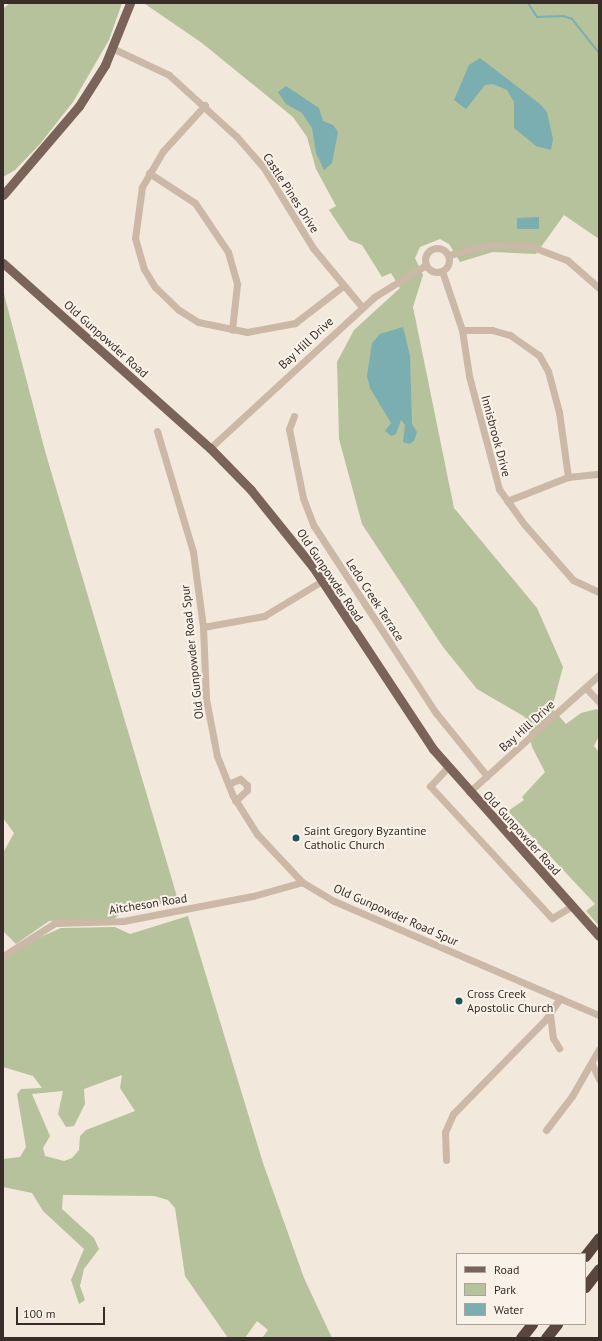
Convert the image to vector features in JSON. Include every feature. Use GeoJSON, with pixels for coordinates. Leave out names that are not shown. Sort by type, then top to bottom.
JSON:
{"type":"FeatureCollection","features":[{"type":"Feature","properties":{"kind":"highway"},"geometry":{"type":"LineString","coordinates":[[586,1255],[599,1238]]}},
{"type":"Feature","properties":{"kind":"highway"},"geometry":{"type":"LineString","coordinates":[[586,1286],[599,1269]]}},
{"type":"Feature","properties":{"kind":"highway"},"geometry":{"type":"LineString","coordinates":[[521,1338],[531,1325]]}},
{"type":"Feature","properties":{"kind":"highway"},"geometry":{"type":"LineString","coordinates":[[546,1338],[556,1325]]}},
{"type":"Feature","properties":{"kind":"main road"},"geometry":{"type":"LineString","coordinates":[[3,195],[70,119],[112,48],[130,3]]}},
{"type":"Feature","properties":{"kind":"main road","name":"Old Gunpowder Road"},"geometry":{"type":"LineString","coordinates":[[3,263],[210,448],[270,512],[322,581],[399,702],[447,768],[599,936]]}},
{"type":"Feature","properties":{"kind":"street","name":"Castle Pines Drive"},"geometry":{"type":"LineString","coordinates":[[112,48],[169,75],[205,105],[264,168],[298,227],[343,286],[362,307]]}},
{"type":"Feature","properties":{"kind":"street"},"geometry":{"type":"LineString","coordinates":[[205,105],[164,151],[149,173],[142,187],[134,227],[144,269],[162,294],[188,317],[209,326],[256,332],[295,323],[343,286]]}},
{"type":"Feature","properties":{"kind":"street"},"geometry":{"type":"LineString","coordinates":[[149,173],[194,203],[228,252],[237,284],[232,330]]}},
{"type":"Feature","properties":{"kind":"street"},"geometry":{"type":"LineString","coordinates":[[449,255],[488,245],[530,246],[566,260],[599,288]]}},
{"type":"Feature","properties":{"kind":"street"},"geometry":{"type":"LineString","coordinates":[[432,248],[444,249],[449,255],[448,266],[442,271],[431,270],[426,264],[426,253],[432,248]]}},
{"type":"Feature","properties":{"kind":"street","name":"Bay Hill Drive"},"geometry":{"type":"LineString","coordinates":[[210,448],[362,307],[394,282],[426,264]]}},
{"type":"Feature","properties":{"kind":"street","name":"Innisbrook Drive"},"geometry":{"type":"LineString","coordinates":[[442,271],[462,330],[468,376],[492,471],[507,501],[573,580],[599,592]]}},
{"type":"Feature","properties":{"kind":"street"},"geometry":{"type":"LineString","coordinates":[[462,330],[492,330],[510,335],[539,355],[548,371],[559,412],[568,477]]}},
{"type":"Feature","properties":{"kind":"street","name":"Ledo Creek Terrace"},"geometry":{"type":"LineString","coordinates":[[294,416],[289,429],[303,498],[314,526],[436,713],[487,776]]}},
{"type":"Feature","properties":{"kind":"street","name":"Old Gunpowder Road Spur"},"geometry":{"type":"LineString","coordinates":[[157,432],[193,552],[203,627],[209,720],[228,784],[235,801],[266,846],[302,882],[334,901],[599,1015]]}},
{"type":"Feature","properties":{"kind":"street"},"geometry":{"type":"LineString","coordinates":[[507,501],[568,477],[599,474]]}},
{"type":"Feature","properties":{"kind":"street"},"geometry":{"type":"LineString","coordinates":[[203,627],[264,616],[322,581]]}},
{"type":"Feature","properties":{"kind":"street","name":"Bay Hill Drive"},"geometry":{"type":"LineString","coordinates":[[469,792],[599,675]]}},
{"type":"Feature","properties":{"kind":"street"},"geometry":{"type":"LineString","coordinates":[[586,688],[599,702]]}},
{"type":"Feature","properties":{"kind":"street"},"geometry":{"type":"LineString","coordinates":[[447,768],[430,786],[552,918],[572,906]]}},
{"type":"Feature","properties":{"kind":"street"},"geometry":{"type":"LineString","coordinates":[[228,784],[240,780],[247,785],[247,790],[235,801]]}},
{"type":"Feature","properties":{"kind":"street","name":"Aitcheson Road"},"geometry":{"type":"LineString","coordinates":[[3,956],[56,923],[124,922],[253,896],[302,882]]}},
{"type":"Feature","properties":{"kind":"street"},"geometry":{"type":"LineString","coordinates":[[446,1160],[445,1132],[453,1114],[550,1014],[560,998]]}},
{"type":"Feature","properties":{"kind":"street"},"geometry":{"type":"LineString","coordinates":[[550,1014],[553,1038],[559,1048]]}},
{"type":"Feature","properties":{"kind":"street"},"geometry":{"type":"LineString","coordinates":[[546,1130],[592,1064],[599,1049]]}},
{"type":"Feature","properties":{"kind":"street"},"geometry":{"type":"LineString","coordinates":[[592,1064],[599,1079]]}},
{"type":"Feature","properties":{"kind":"green space"},"geometry":{"type":"Polygon","coordinates":[[[10,3],[122,3],[109,40],[73,102],[40,144],[15,170],[3,177],[3,9],[10,3]]]}},
{"type":"Feature","properties":{"kind":"green space"},"geometry":{"type":"Polygon","coordinates":[[[599,3],[599,239],[564,215],[536,254],[493,252],[460,262],[449,244],[440,239],[420,247],[415,258],[423,275],[413,307],[454,508],[537,608],[563,667],[552,708],[566,724],[581,713],[597,709],[599,712],[599,736],[594,746],[599,752],[599,926],[586,911],[595,904],[508,811],[524,800],[522,797],[545,772],[532,747],[525,717],[477,689],[443,647],[362,524],[339,439],[337,362],[354,330],[400,288],[391,273],[382,277],[362,245],[349,240],[329,210],[336,206],[316,169],[307,137],[293,117],[202,43],[145,4],[599,3]]]}},
{"type":"Feature","properties":{"kind":"green space"},"geometry":{"type":"Polygon","coordinates":[[[3,290],[45,451],[178,900],[121,913],[114,919],[49,921],[16,944],[3,931],[3,853],[14,833],[3,818],[3,290]]]}},
{"type":"Feature","properties":{"kind":"green space"},"geometry":{"type":"Polygon","coordinates":[[[188,916],[263,1163],[304,1278],[332,1338],[262,1338],[268,1330],[257,1321],[245,1338],[228,1338],[185,1276],[175,1208],[168,1200],[154,1196],[63,1195],[62,1209],[94,1238],[99,1249],[84,1269],[80,1286],[85,1300],[79,1304],[71,1280],[84,1249],[43,1211],[32,1193],[3,1187],[3,1159],[20,1157],[26,1147],[17,1094],[21,1089],[42,1088],[33,1076],[3,1067],[3,959],[29,942],[61,928],[115,927],[130,934],[188,916]],[[122,1075],[84,1089],[85,1104],[74,1126],[66,1127],[58,1114],[63,1091],[32,1094],[50,1136],[43,1148],[45,1156],[64,1161],[72,1158],[79,1150],[80,1136],[86,1130],[135,1111],[120,1088],[122,1075]]]}},
{"type":"Feature","properties":{"kind":"water"},"geometry":{"type":"Polygon","coordinates":[[[480,58],[540,104],[547,112],[553,139],[551,150],[536,146],[514,128],[514,102],[507,90],[493,84],[485,85],[466,109],[454,100],[469,65],[480,58]]]}},
{"type":"Feature","properties":{"kind":"water"},"geometry":{"type":"Polygon","coordinates":[[[286,86],[319,108],[323,121],[333,125],[338,132],[332,163],[324,170],[316,153],[312,128],[302,113],[286,104],[278,92],[286,86]]]}},
{"type":"Feature","properties":{"kind":"water"},"geometry":{"type":"Polygon","coordinates":[[[539,217],[539,229],[517,229],[517,218],[539,217]]]}},
{"type":"Feature","properties":{"kind":"water"},"geometry":{"type":"Polygon","coordinates":[[[403,327],[410,356],[412,424],[417,432],[414,441],[409,444],[403,442],[405,425],[401,420],[396,434],[391,436],[385,431],[391,423],[370,388],[367,376],[372,343],[380,334],[403,327]]]}},
{"type":"Feature","properties":{"kind":"waterway"},"geometry":{"type":"LineString","coordinates":[[528,3],[537,17],[563,16],[572,19],[599,53]]}},
{"type":"Feature","properties":{"kind":"place","name":"Saint Gregory Byzantine Catholic Church"},"geometry":{"type":"Point","coordinates":[296,838]}},
{"type":"Feature","properties":{"kind":"place","name":"Cross Creek Apostolic Church"},"geometry":{"type":"Point","coordinates":[459,1001]}}]}
